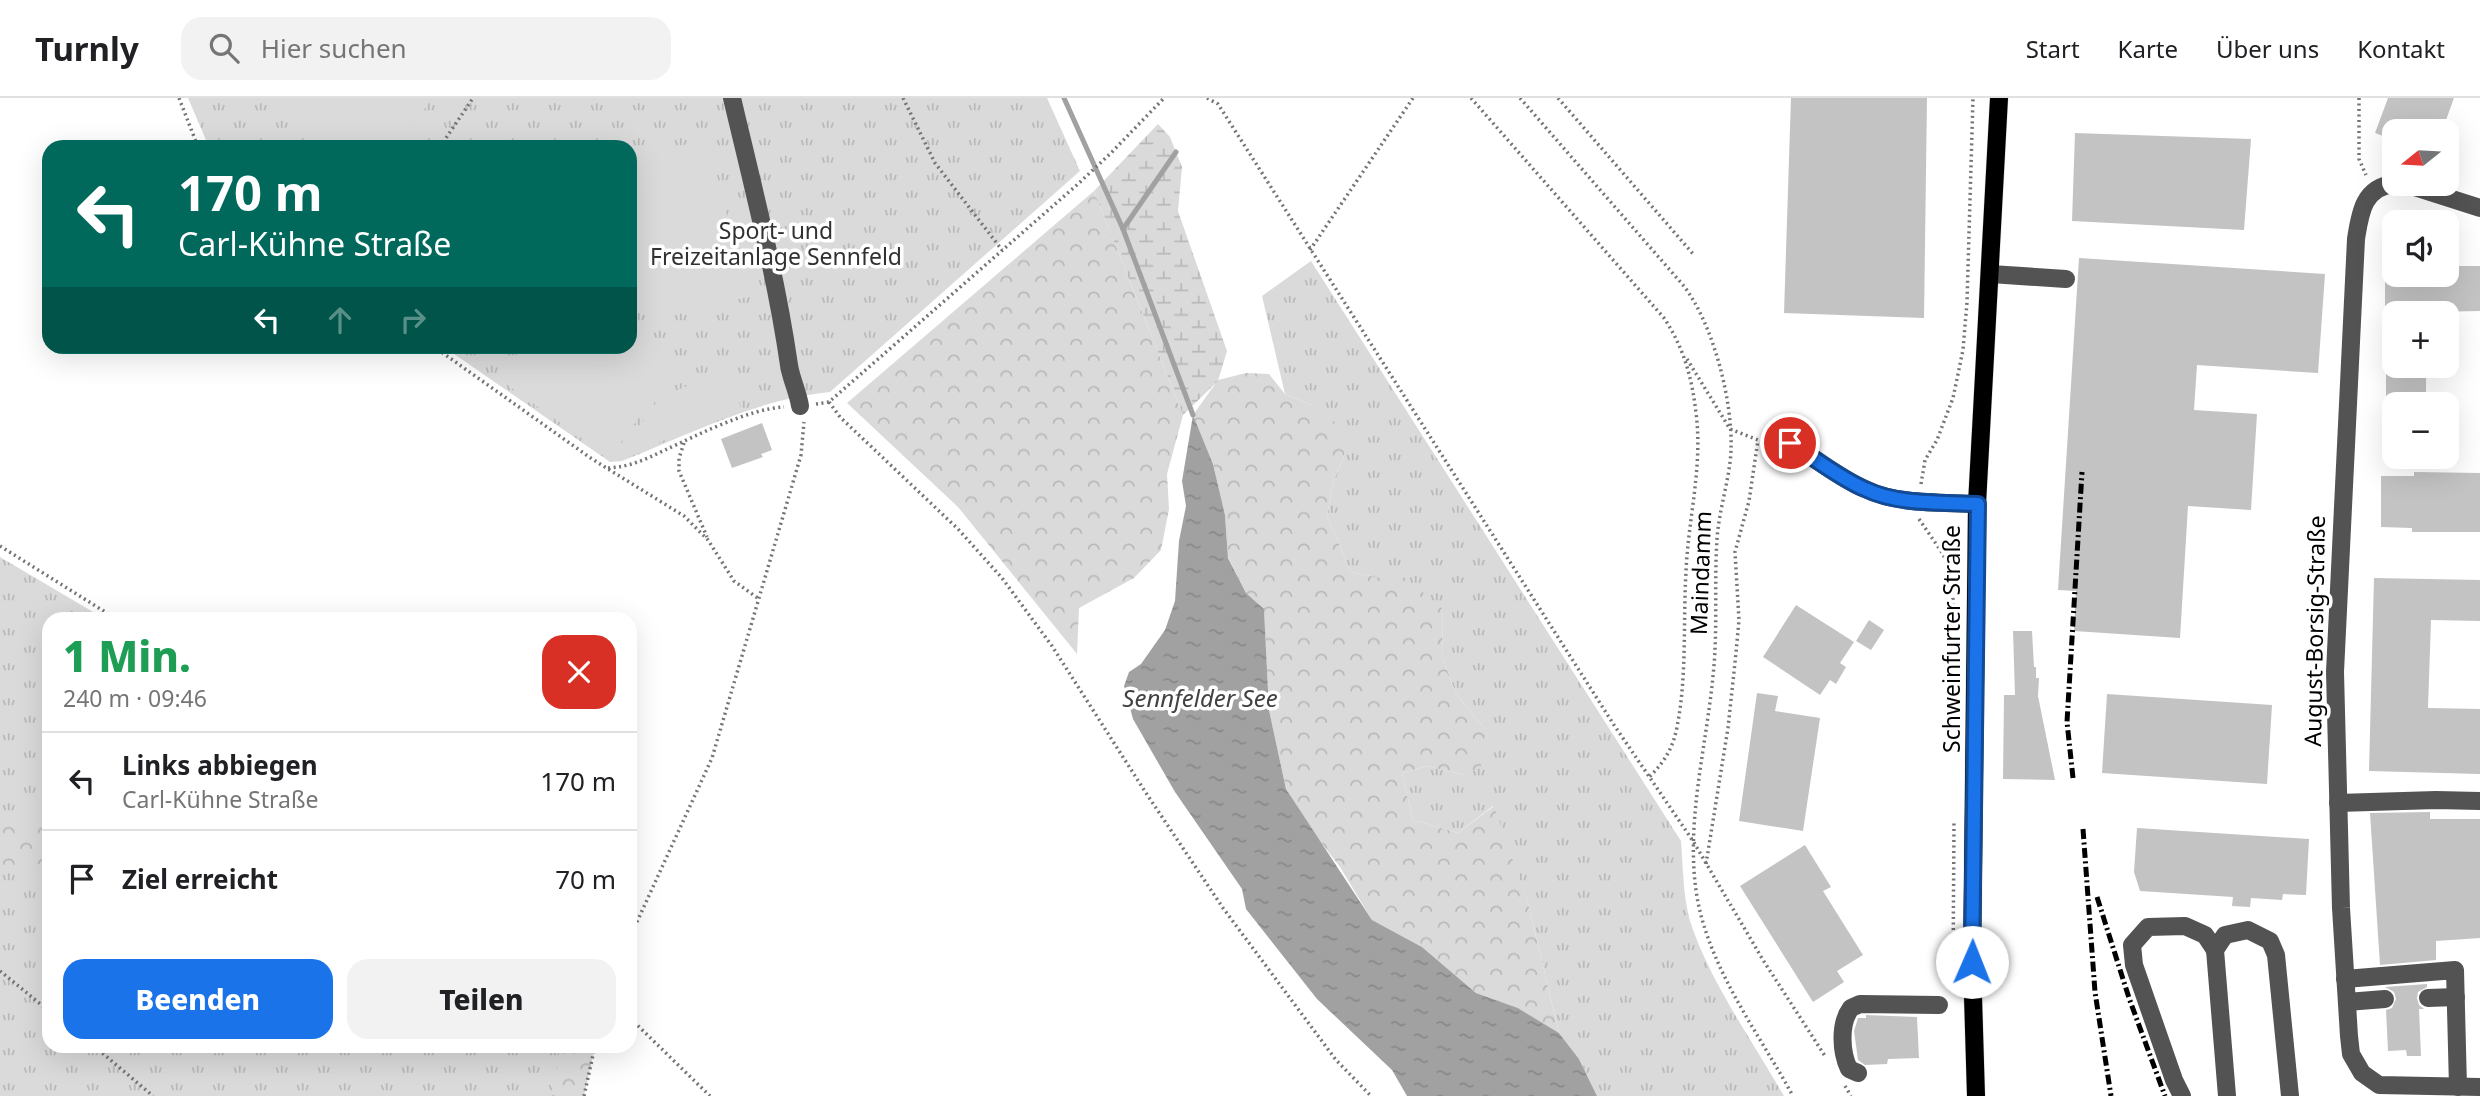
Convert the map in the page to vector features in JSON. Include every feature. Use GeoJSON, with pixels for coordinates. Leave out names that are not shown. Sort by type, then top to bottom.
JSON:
{"type":"FeatureCollection","features":[{"type":"Feature","properties":{"kind":"main road","name":"Schweinfurter Straße"},"geometry":{"type":"LineString","coordinates":[[1976,1096],[1972,962],[1978,504],[1999,98]]}},
{"type":"Feature","properties":{"kind":"street"},"geometry":{"type":"LineString","coordinates":[[732,98],[773,270],[790,368],[800,406]]}},
{"type":"Feature","properties":{"kind":"street"},"geometry":{"type":"LineString","coordinates":[[2372,191],[2382,186]]}},
{"type":"Feature","properties":{"kind":"street","name":"August-Borsig-Straße"},"geometry":{"type":"LineString","coordinates":[[2372,191],[2361,208],[2356,239],[2335,672],[2338,803],[2351,1054],[2362,1073],[2379,1085],[2458,1087]]}},
{"type":"Feature","properties":{"kind":"street"},"geometry":{"type":"LineString","coordinates":[[2442,196],[2480,208]]}},
{"type":"Feature","properties":{"kind":"street"},"geometry":{"type":"LineString","coordinates":[[1991,274],[2066,279]]}},
{"type":"Feature","properties":{"kind":"street"},"geometry":{"type":"LineString","coordinates":[[1790,443],[1864,489],[1881,495],[1978,504]]}},
{"type":"Feature","properties":{"kind":"street"},"geometry":{"type":"LineString","coordinates":[[2338,803],[2436,800],[2480,802]]}},
{"type":"Feature","properties":{"kind":"street"},"geometry":{"type":"LineString","coordinates":[[2182,1096],[2134,965],[2132,945],[2148,927],[2185,926],[2205,935],[2214,950],[2227,1096]]}},
{"type":"Feature","properties":{"kind":"street"},"geometry":{"type":"LineString","coordinates":[[2214,950],[2225,935],[2248,930],[2270,941],[2276,955],[2290,1096]]}},
{"type":"Feature","properties":{"kind":"street"},"geometry":{"type":"LineString","coordinates":[[2346,979],[2455,970],[2458,1087],[2480,1087]]}},
{"type":"Feature","properties":{"kind":"street"},"geometry":{"type":"LineString","coordinates":[[2428,998],[2456,997]]}},
{"type":"Feature","properties":{"kind":"street"},"geometry":{"type":"LineString","coordinates":[[2347,1002],[2385,999]]}},
{"type":"Feature","properties":{"kind":"street"},"geometry":{"type":"LineString","coordinates":[[1851,1079],[1844,1057],[1843,1023],[1851,1008],[1860,1004],[1939,1005]]}},
{"type":"Feature","properties":{"kind":"path"},"geometry":{"type":"LineString","coordinates":[[179,98],[195,140]]}},
{"type":"Feature","properties":{"kind":"path"},"geometry":{"type":"LineString","coordinates":[[445,140],[473,98]]}},
{"type":"Feature","properties":{"kind":"path"},"geometry":{"type":"LineString","coordinates":[[903,98],[936,163],[1002,250]]}},
{"type":"Feature","properties":{"kind":"path"},"geometry":{"type":"LineString","coordinates":[[608,468],[626,467],[777,407],[829,402],[1078,184],[1164,98]]}},
{"type":"Feature","properties":{"kind":"path"},"geometry":{"type":"LineString","coordinates":[[1207,98],[1218,104]]}},
{"type":"Feature","properties":{"kind":"path"},"geometry":{"type":"LineString","coordinates":[[1214,98],[1614,725],[1693,841],[1763,960],[1829,1062]]}},
{"type":"Feature","properties":{"kind":"path"},"geometry":{"type":"LineString","coordinates":[[1310,250],[1413,98]]}},
{"type":"Feature","properties":{"kind":"path"},"geometry":{"type":"LineString","coordinates":[[1471,98],[1664,318],[1730,429],[1758,440],[1790,443]]}},
{"type":"Feature","properties":{"kind":"path","name":"Maindamm"},"geometry":{"type":"LineString","coordinates":[[1520,98],[1695,301],[1710,335],[1726,400],[1731,451],[1717,538],[1716,654],[1693,841],[1697,898],[1713,951],[1726,979],[1793,1096]]}},
{"type":"Feature","properties":{"kind":"path"},"geometry":{"type":"LineString","coordinates":[[1558,98],[1694,255]]}},
{"type":"Feature","properties":{"kind":"path"},"geometry":{"type":"LineString","coordinates":[[1956,642],[1951,574],[1943,555],[1918,517],[1925,460],[1946,418],[1963,349],[1967,303],[1973,98]]}},
{"type":"Feature","properties":{"kind":"path"},"geometry":{"type":"LineString","coordinates":[[2359,98],[2359,159],[2372,191]]}},
{"type":"Feature","properties":{"kind":"path"},"geometry":{"type":"LineString","coordinates":[[444,354],[592,460],[684,516],[708,540]]}},
{"type":"Feature","properties":{"kind":"path"},"geometry":{"type":"LineString","coordinates":[[1649,777],[1671,750],[1681,693],[1685,573],[1699,442],[1684,354]]}},
{"type":"Feature","properties":{"kind":"path"},"geometry":{"type":"LineString","coordinates":[[829,402],[839,417],[958,529],[1002,578],[1052,646],[1146,793],[1231,918],[1336,1060],[1371,1096]]}},
{"type":"Feature","properties":{"kind":"path"},"geometry":{"type":"LineString","coordinates":[[637,922],[712,758],[801,455],[804,422],[800,406]]}},
{"type":"Feature","properties":{"kind":"path"},"geometry":{"type":"LineString","coordinates":[[1706,865],[1728,728],[1736,653],[1739,620],[1735,552],[1749,500],[1758,440]]}},
{"type":"Feature","properties":{"kind":"path"},"geometry":{"type":"LineString","coordinates":[[686,441],[678,458],[679,471],[708,540],[734,581],[759,599]]}},
{"type":"Feature","properties":{"kind":"path"},"geometry":{"type":"LineString","coordinates":[[0,546],[105,612]]}},
{"type":"Feature","properties":{"kind":"path"},"geometry":{"type":"LineString","coordinates":[[1954,986],[1952,897],[1955,814]]}},
{"type":"Feature","properties":{"kind":"path"},"geometry":{"type":"LineString","coordinates":[[0,971],[42,1005]]}},
{"type":"Feature","properties":{"kind":"path"},"geometry":{"type":"LineString","coordinates":[[637,1025],[710,1096]]}},
{"type":"Feature","properties":{"kind":"path"},"geometry":{"type":"LineString","coordinates":[[102,1053],[153,1096]]}},
{"type":"Feature","properties":{"kind":"path"},"geometry":{"type":"LineString","coordinates":[[584,1096],[593,1053]]}},
{"type":"Feature","properties":{"kind":"path"},"geometry":{"type":"LineString","coordinates":[[1851,1079],[1851,1096]]}},
{"type":"Feature","properties":{"kind":"green space","name":"Sport- und Freizeitanlage Sennfeld"},"geometry":{"type":"Polygon","coordinates":[[[188,98],[1047,98],[1080,171],[830,392],[750,410],[622,461],[610,462],[454,354],[637,354],[637,140],[206,140],[188,98]]]}},
{"type":"Feature","properties":{"kind":"green space"},"geometry":{"type":"Polygon","coordinates":[[[258,98],[432,98],[404,140],[320,140],[258,98]]]}},
{"type":"Feature","properties":{"kind":"green space"},"geometry":{"type":"Polygon","coordinates":[[[1158,124],[1170,137],[1182,167],[1178,211],[1227,351],[1218,381],[1183,415],[1094,191],[1158,124]]]}},
{"type":"Feature","properties":{"kind":"green space"},"geometry":{"type":"Polygon","coordinates":[[[708,139],[747,297],[647,322],[637,281],[637,156],[708,139]]]}},
{"type":"Feature","properties":{"kind":"green space"},"geometry":{"type":"Polygon","coordinates":[[[1094,191],[1183,415],[1167,474],[1169,509],[1161,550],[1134,578],[1079,608],[1077,654],[958,507],[847,403],[1094,191]]]}},
{"type":"Feature","properties":{"kind":"green space"},"geometry":{"type":"Polygon","coordinates":[[[1311,261],[1681,841],[1686,902],[1698,943],[1732,1010],[1784,1096],[1597,1096],[1579,1059],[1559,1033],[1528,903],[1493,806],[1458,833],[1413,820],[1402,773],[1427,766],[1464,775],[1485,729],[1456,694],[1443,659],[1442,608],[1380,578],[1351,572],[1327,516],[1333,482],[1344,457],[1312,405],[1285,394],[1262,296],[1311,261]]]}},
{"type":"Feature","properties":{"kind":"green space"},"geometry":{"type":"Polygon","coordinates":[[[637,334],[678,363],[610,458],[499,379],[517,354],[637,354],[637,334]]]}},
{"type":"Feature","properties":{"kind":"green space"},"geometry":{"type":"Polygon","coordinates":[[[727,370],[742,411],[633,452],[629,441],[660,397],[727,370]]]}},
{"type":"Feature","properties":{"kind":"green space"},"geometry":{"type":"Polygon","coordinates":[[[1246,373],[1269,374],[1285,394],[1312,405],[1344,429],[1344,457],[1333,482],[1327,516],[1351,572],[1380,578],[1399,573],[1442,608],[1443,659],[1456,694],[1485,729],[1481,768],[1464,775],[1427,766],[1402,773],[1413,820],[1458,833],[1494,806],[1528,903],[1559,1033],[1518,1008],[1476,993],[1422,947],[1372,920],[1340,867],[1313,832],[1286,789],[1269,710],[1264,609],[1246,593],[1228,557],[1225,515],[1213,464],[1193,415],[1218,380],[1246,373]]]}},
{"type":"Feature","properties":{"kind":"green space"},"geometry":{"type":"Polygon","coordinates":[[[0,557],[93,612],[42,612],[42,1053],[574,1053],[557,1096],[0,1096],[0,557]]]}},
{"type":"Feature","properties":{"kind":"green space"},"geometry":{"type":"Polygon","coordinates":[[[42,816],[42,864],[0,869],[0,823],[42,816]]]}},
{"type":"Feature","properties":{"kind":"green space"},"geometry":{"type":"Polygon","coordinates":[[[559,1053],[594,1053],[584,1096],[552,1096],[559,1053]]]}},
{"type":"Feature","properties":{"kind":"water","name":"Sennfelder See"},"geometry":{"type":"Polygon","coordinates":[[[1193,415],[1213,464],[1225,515],[1228,558],[1246,593],[1264,609],[1269,710],[1286,789],[1372,920],[1422,947],[1476,993],[1518,1008],[1559,1033],[1579,1059],[1597,1096],[1407,1096],[1392,1070],[1317,999],[1246,909],[1242,889],[1175,792],[1133,719],[1124,686],[1129,672],[1141,664],[1165,630],[1175,601],[1179,541],[1186,506],[1182,481],[1193,415]]]}},
{"type":"Feature","properties":{"kind":"building"},"geometry":{"type":"Polygon","coordinates":[[[1791,98],[1927,98],[1924,318],[1784,313],[1791,98]]]}},
{"type":"Feature","properties":{"kind":"building"},"geometry":{"type":"Polygon","coordinates":[[[2388,98],[2454,98],[2446,119],[2382,119],[2382,136],[2375,133],[2388,98]]]}},
{"type":"Feature","properties":{"kind":"building"},"geometry":{"type":"Polygon","coordinates":[[[2075,133],[2251,139],[2244,230],[2072,221],[2075,133]]]}},
{"type":"Feature","properties":{"kind":"building"},"geometry":{"type":"Polygon","coordinates":[[[2079,258],[2325,274],[2318,373],[2197,365],[2194,410],[2257,414],[2251,510],[2188,506],[2180,638],[2074,631],[2076,591],[2058,590],[2079,258]]]}},
{"type":"Feature","properties":{"kind":"building"},"geometry":{"type":"Polygon","coordinates":[[[2459,266],[2480,266],[2480,311],[2459,311],[2459,301],[2385,301],[2385,287],[2459,287],[2459,266]]]}},
{"type":"Feature","properties":{"kind":"building"},"geometry":{"type":"Polygon","coordinates":[[[2386,378],[2426,378],[2426,392],[2386,392],[2386,378]]]}},
{"type":"Feature","properties":{"kind":"building"},"geometry":{"type":"Polygon","coordinates":[[[762,423],[772,450],[761,454],[763,457],[732,468],[721,439],[762,423]]]}},
{"type":"Feature","properties":{"kind":"building"},"geometry":{"type":"Polygon","coordinates":[[[2414,472],[2480,473],[2480,532],[2412,532],[2412,528],[2381,527],[2381,476],[2414,476],[2414,472]]]}},
{"type":"Feature","properties":{"kind":"building"},"geometry":{"type":"Polygon","coordinates":[[[2374,578],[2480,580],[2480,621],[2431,620],[2428,708],[2480,709],[2480,774],[2369,771],[2374,578]]]}},
{"type":"Feature","properties":{"kind":"building"},"geometry":{"type":"Polygon","coordinates":[[[1796,605],[1854,642],[1840,663],[1846,667],[1836,684],[1830,680],[1820,695],[1763,657],[1796,605]]]}},
{"type":"Feature","properties":{"kind":"building"},"geometry":{"type":"Polygon","coordinates":[[[1869,620],[1884,630],[1871,650],[1856,641],[1869,620]]]}},
{"type":"Feature","properties":{"kind":"building"},"geometry":{"type":"Polygon","coordinates":[[[2013,631],[2032,631],[2034,667],[2036,678],[2039,678],[2038,696],[2055,780],[2003,779],[2004,695],[2015,695],[2013,631]]]}},
{"type":"Feature","properties":{"kind":"building"},"geometry":{"type":"Polygon","coordinates":[[[1757,693],[1778,696],[1775,711],[1820,718],[1803,831],[1739,821],[1757,693]]]}},
{"type":"Feature","properties":{"kind":"building"},"geometry":{"type":"Polygon","coordinates":[[[2107,694],[2272,705],[2267,784],[2102,773],[2107,694]]]}},
{"type":"Feature","properties":{"kind":"building"},"geometry":{"type":"Polygon","coordinates":[[[2430,812],[2430,819],[2480,819],[2480,938],[2436,941],[2436,960],[2380,965],[2370,813],[2430,812]]]}},
{"type":"Feature","properties":{"kind":"building"},"geometry":{"type":"Polygon","coordinates":[[[2137,828],[2309,839],[2306,895],[2283,894],[2282,900],[2251,898],[2250,907],[2232,906],[2233,897],[2140,891],[2134,872],[2137,828]]]}},
{"type":"Feature","properties":{"kind":"building"},"geometry":{"type":"Polygon","coordinates":[[[1805,845],[1831,887],[1823,891],[1863,955],[1837,971],[1844,982],[1813,1002],[1740,886],[1805,845]]]}},
{"type":"Feature","properties":{"kind":"building"},"geometry":{"type":"Polygon","coordinates":[[[2427,984],[2427,987],[2418,992],[2417,998],[2424,1009],[2419,1009],[2421,1056],[2407,1056],[2406,1050],[2388,1051],[2386,1010],[2392,1008],[2396,999],[2394,992],[2385,987],[2427,984]]]}},
{"type":"Feature","properties":{"kind":"building"},"geometry":{"type":"Polygon","coordinates":[[[1866,1015],[1917,1017],[1919,1058],[1888,1059],[1887,1064],[1865,1065],[1858,1060],[1854,1031],[1858,1018],[1866,1018],[1866,1015]]]}},
{"type":"Feature","properties":{"kind":"waterway","name":"Sennfelder See"},"geometry":{"type":"LineString","coordinates":[[1064,98],[1123,229],[1193,415]]}},
{"type":"Feature","properties":{"kind":"waterway"},"geometry":{"type":"LineString","coordinates":[[1123,229],[1176,152]]}},
{"type":"Feature","properties":{"kind":"railway"},"geometry":{"type":"LineString","coordinates":[[2073,778],[2067,722],[2082,472]]}},
{"type":"Feature","properties":{"kind":"railway"},"geometry":{"type":"LineString","coordinates":[[2083,829],[2095,992],[2111,1096]]}},
{"type":"Feature","properties":{"kind":"railway"},"geometry":{"type":"LineString","coordinates":[[2097,897],[2129,998],[2165,1096]]}},
{"type":"Feature","properties":{"kind":"route"},"geometry":{"type":"LineString","coordinates":[[1790,443],[1864,489],[1881,495],[1901,499],[1978,504],[1972,962]]}}]}
